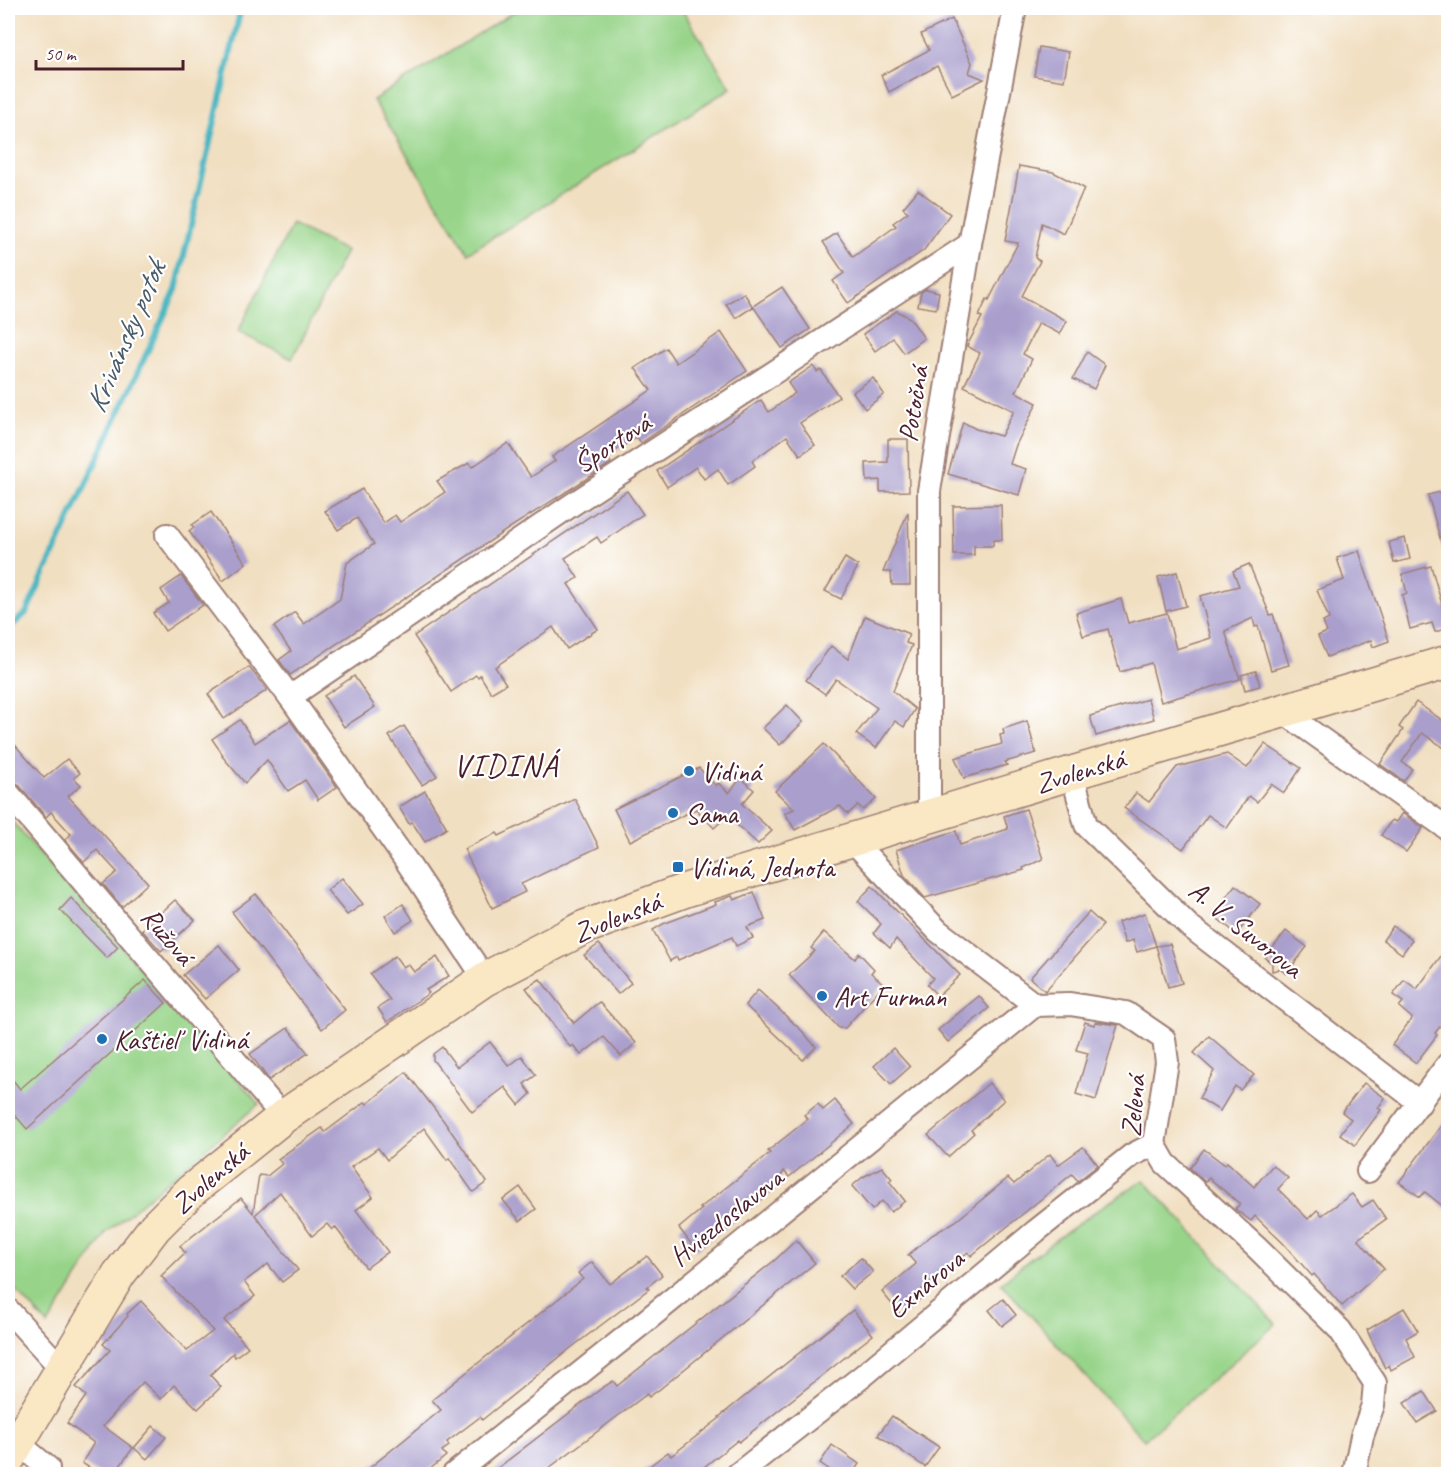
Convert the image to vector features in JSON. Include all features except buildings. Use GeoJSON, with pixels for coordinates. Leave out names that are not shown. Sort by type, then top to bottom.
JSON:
{"type":"FeatureCollection","features":[{"type":"Feature","properties":{"kind":"street","name":"Potočná"},"geometry":{"type":"LineString","coordinates":[[929,815],[929,491],[970,244],[1015,8]]}},
{"type":"Feature","properties":{"kind":"street","name":"Športová"},"geometry":{"type":"LineString","coordinates":[[290,697],[570,506],[970,244]]}},
{"type":"Feature","properties":{"kind":"street"},"geometry":{"type":"LineString","coordinates":[[167,535],[290,697],[407,862],[485,979]]}},
{"type":"Feature","properties":{"kind":"street","name":"Zvolenská"},"geometry":{"type":"LineString","coordinates":[[12,1450],[119,1274],[155,1227],[192,1190],[283,1117],[485,979],[585,927],[686,890],[929,815],[1449,662]]}},
{"type":"Feature","properties":{"kind":"street"},"geometry":{"type":"LineString","coordinates":[[1282,711],[1449,829]]}},
{"type":"Feature","properties":{"kind":"street","name":"A. V. Suvorova"},"geometry":{"type":"LineString","coordinates":[[1072,773],[1086,825],[1188,925],[1420,1103]]}},
{"type":"Feature","properties":{"kind":"street","name":"Ružová"},"geometry":{"type":"LineString","coordinates":[[8,793],[283,1117]]}},
{"type":"Feature","properties":{"kind":"street"},"geometry":{"type":"LineString","coordinates":[[851,839],[938,931],[1035,1005]]}},
{"type":"Feature","properties":{"kind":"street","name":"Zelená"},"geometry":{"type":"LineString","coordinates":[[1035,1005],[1070,1004],[1126,1013],[1164,1039],[1167,1062],[1154,1144],[1165,1163],[1258,1249],[1340,1330],[1375,1383],[1373,1406],[1362,1436],[1354,1474]]}},
{"type":"Feature","properties":{"kind":"street","name":"Hviezdoslavova"},"geometry":{"type":"LineString","coordinates":[[454,1474],[1035,1005]]}},
{"type":"Feature","properties":{"kind":"street"},"geometry":{"type":"LineString","coordinates":[[1368,1172],[1449,1064]]}},
{"type":"Feature","properties":{"kind":"street","name":"Exnárova"},"geometry":{"type":"LineString","coordinates":[[738,1474],[864,1375],[1036,1231],[1132,1155],[1154,1144]]}},
{"type":"Feature","properties":{"kind":"street"},"geometry":{"type":"LineString","coordinates":[[8,1310],[62,1368]]}},
{"type":"Feature","properties":{"kind":"street"},"geometry":{"type":"LineString","coordinates":[[12,1450],[48,1468],[48,1474]]}},
{"type":"Feature","properties":{"kind":"green space"},"geometry":{"type":"Polygon","coordinates":[[[520,8],[681,8],[731,88],[468,253],[373,100],[520,8]]]}},
{"type":"Feature","properties":{"kind":"green space"},"geometry":{"type":"Polygon","coordinates":[[[292,224],[346,251],[292,359],[238,332],[292,224]]]}},
{"type":"Feature","properties":{"kind":"green space"},"geometry":{"type":"Polygon","coordinates":[[[8,817],[259,1104],[105,1234],[48,1325],[8,1282],[8,817]]]}},
{"type":"Feature","properties":{"kind":"green space"},"geometry":{"type":"Polygon","coordinates":[[[1144,1180],[1276,1324],[1144,1440],[1001,1283],[1070,1229],[1144,1180]]]}},
{"type":"Feature","properties":{"kind":"waterway","name":"Krivánsky potok"},"geometry":{"type":"LineString","coordinates":[[8,629],[26,613],[176,290],[241,8]]}},
{"type":"Feature","properties":{"kind":"place","name":"Vidiná"},"geometry":{"type":"Point","coordinates":[689,771]}},
{"type":"Feature","properties":{"kind":"place","name":"Sama"},"geometry":{"type":"Point","coordinates":[673,813]}},
{"type":"Feature","properties":{"kind":"place","name":"Vidiná, Jednota"},"geometry":{"type":"Point","coordinates":[678,867]}},
{"type":"Feature","properties":{"kind":"place","name":"Art Furman"},"geometry":{"type":"Point","coordinates":[822,996]}},
{"type":"Feature","properties":{"kind":"place","name":"Kaštieľ Vidiná"},"geometry":{"type":"Point","coordinates":[102,1039]}},
{"type":"Feature","properties":{"kind":"district","name":"VIDINÁ"},"geometry":{"type":"Point","coordinates":[506,765]}}]}
